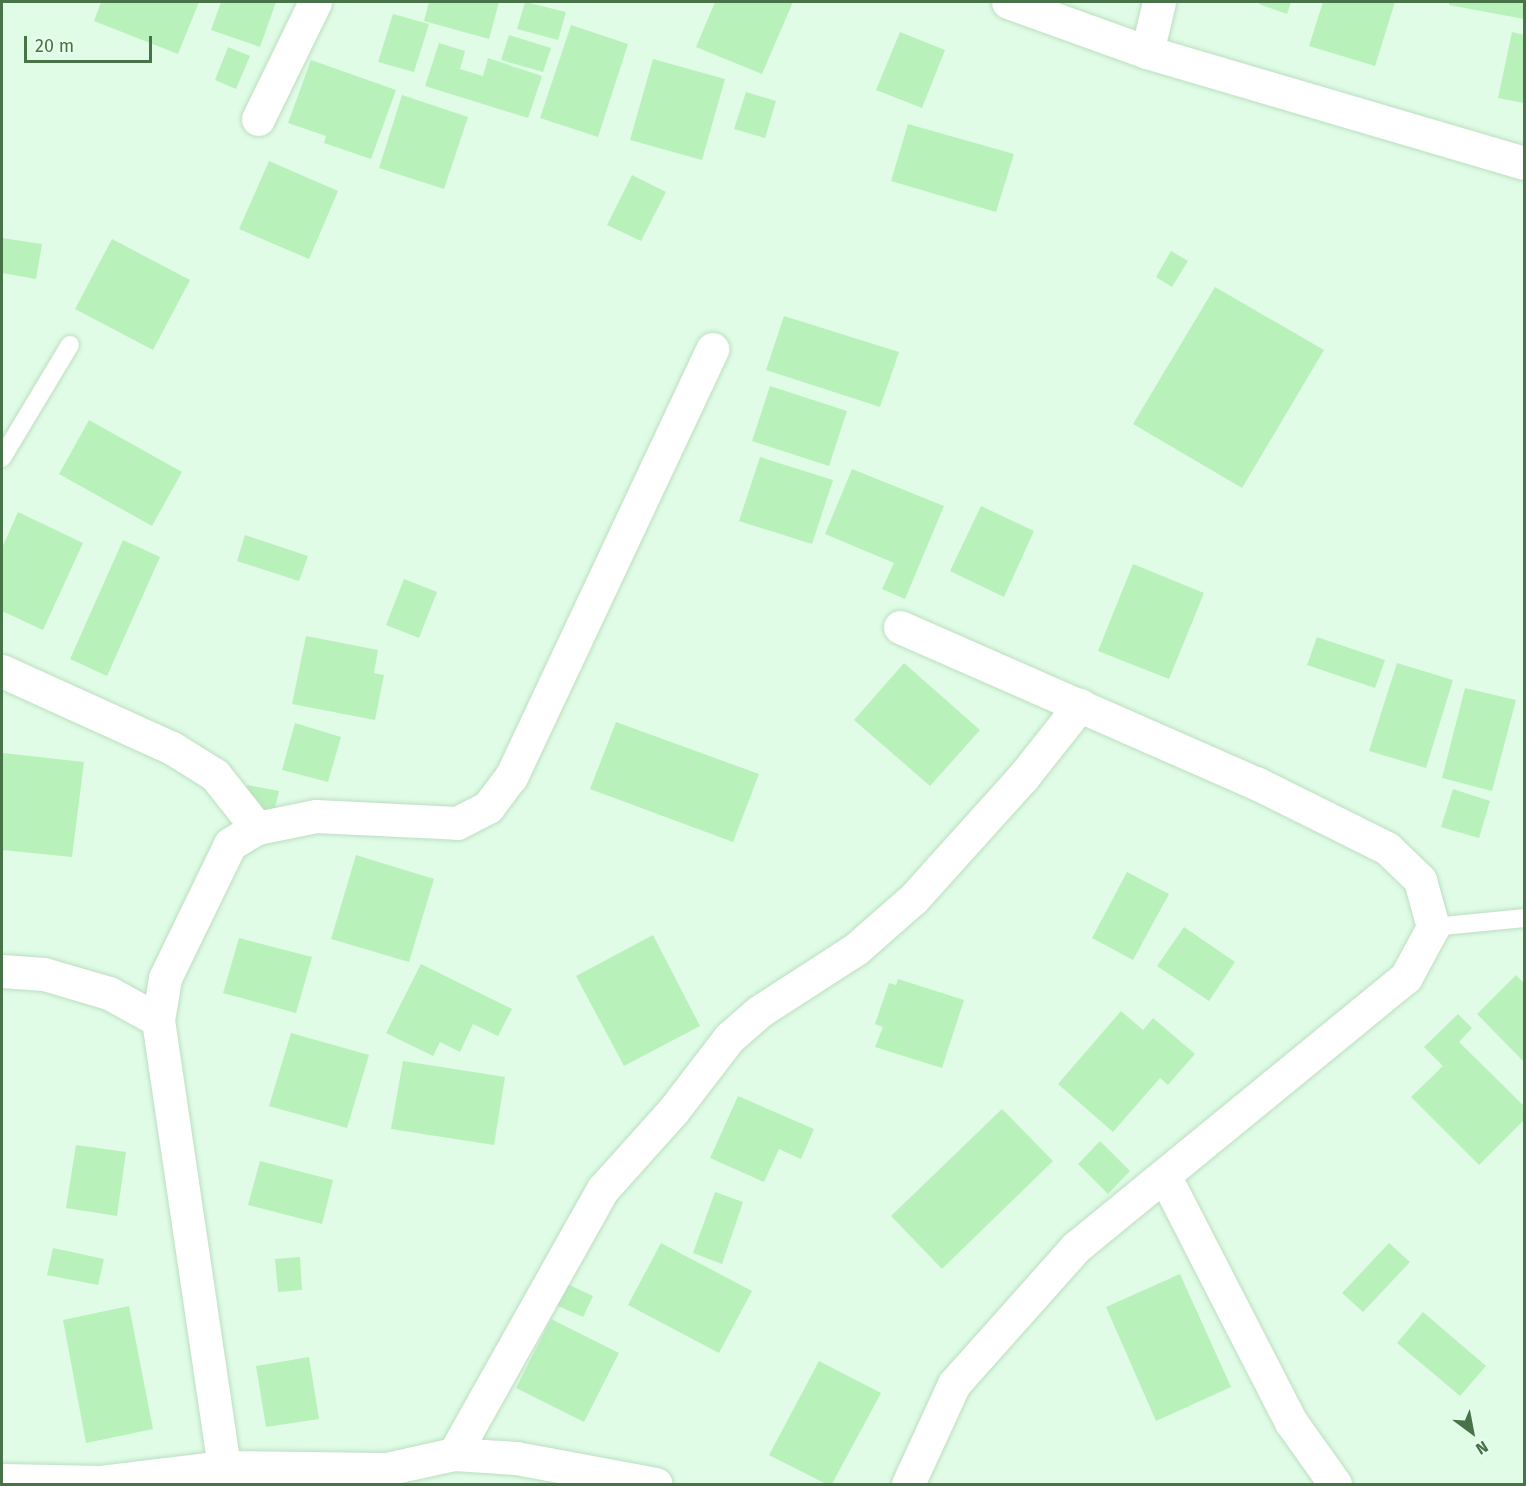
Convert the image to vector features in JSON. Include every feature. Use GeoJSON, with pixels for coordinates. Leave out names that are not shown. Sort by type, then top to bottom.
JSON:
{"type":"FeatureCollection","features":[{"type":"Feature","properties":{"kind":"street"},"geometry":{"type":"LineString","coordinates":[[258,119],[315,2]]}},
{"type":"Feature","properties":{"kind":"street"},"geometry":{"type":"LineString","coordinates":[[1008,2],[1147,52],[1524,163]]}},
{"type":"Feature","properties":{"kind":"street"},"geometry":{"type":"LineString","coordinates":[[1147,52],[1159,2]]}},
{"type":"Feature","properties":{"kind":"street"},"geometry":{"type":"LineString","coordinates":[[224,1467],[158,1020],[165,978],[230,844],[257,828],[316,816],[458,823],[488,807],[510,777],[712,349]]}},
{"type":"Feature","properties":{"kind":"street"},"geometry":{"type":"LineString","coordinates":[[900,627],[1256,783],[1387,848],[1420,880],[1433,927],[1406,977],[1165,1177],[1076,1247],[954,1384],[908,1485]]}},
{"type":"Feature","properties":{"kind":"street"},"geometry":{"type":"LineString","coordinates":[[2,671],[172,748],[215,774],[257,828]]}},
{"type":"Feature","properties":{"kind":"street"},"geometry":{"type":"LineString","coordinates":[[454,1455],[603,1189],[673,1111],[729,1038],[760,1011],[856,949],[914,898],[1023,777],[1080,705]]}},
{"type":"Feature","properties":{"kind":"street"},"geometry":{"type":"LineString","coordinates":[[2,971],[44,974],[109,993],[158,1020]]}},
{"type":"Feature","properties":{"kind":"street"},"geometry":{"type":"LineString","coordinates":[[1165,1177],[1290,1422],[1335,1485]]}},
{"type":"Feature","properties":{"kind":"street"},"geometry":{"type":"LineString","coordinates":[[2,1480],[101,1482],[224,1467],[386,1468],[454,1455],[516,1458],[656,1485]]}},
{"type":"Feature","properties":{"kind":"lane"},"geometry":{"type":"LineString","coordinates":[[2,458],[70,345]]}},
{"type":"Feature","properties":{"kind":"lane"},"geometry":{"type":"LineString","coordinates":[[1433,927],[1524,918]]}},
{"type":"Feature","properties":{"kind":"building"},"geometry":{"type":"Polygon","coordinates":[[[101,2],[199,2],[178,54],[94,21],[101,2]]]}},
{"type":"Feature","properties":{"kind":"building"},"geometry":{"type":"Polygon","coordinates":[[[221,2],[276,2],[260,47],[211,30],[221,2]]]}},
{"type":"Feature","properties":{"kind":"building"},"geometry":{"type":"Polygon","coordinates":[[[429,2],[499,2],[489,39],[424,21],[429,2]]]}},
{"type":"Feature","properties":{"kind":"building"},"geometry":{"type":"Polygon","coordinates":[[[525,2],[566,12],[558,40],[517,29],[525,2]]]}},
{"type":"Feature","properties":{"kind":"building"},"geometry":{"type":"Polygon","coordinates":[[[715,2],[793,2],[762,74],[696,47],[715,2]]]}},
{"type":"Feature","properties":{"kind":"building"},"geometry":{"type":"Polygon","coordinates":[[[1260,2],[1291,2],[1287,14],[1259,4],[1260,2]]]}},
{"type":"Feature","properties":{"kind":"building"},"geometry":{"type":"Polygon","coordinates":[[[1323,2],[1395,2],[1375,66],[1309,46],[1323,2]]]}},
{"type":"Feature","properties":{"kind":"building"},"geometry":{"type":"Polygon","coordinates":[[[1449,2],[1524,2],[1524,19],[1449,5],[1449,2]]]}},
{"type":"Feature","properties":{"kind":"building"},"geometry":{"type":"Polygon","coordinates":[[[393,14],[429,24],[414,72],[378,62],[393,14]]]}},
{"type":"Feature","properties":{"kind":"building"},"geometry":{"type":"Polygon","coordinates":[[[571,25],[628,44],[598,137],[540,118],[571,25]]]}},
{"type":"Feature","properties":{"kind":"building"},"geometry":{"type":"Polygon","coordinates":[[[900,32],[945,50],[922,108],[876,90],[900,32]]]}},
{"type":"Feature","properties":{"kind":"building"},"geometry":{"type":"Polygon","coordinates":[[[1512,32],[1524,35],[1524,103],[1498,98],[1512,32]]]}},
{"type":"Feature","properties":{"kind":"building"},"geometry":{"type":"Polygon","coordinates":[[[509,35],[551,48],[543,72],[501,60],[509,35]]]}},
{"type":"Feature","properties":{"kind":"building"},"geometry":{"type":"Polygon","coordinates":[[[439,43],[465,51],[460,69],[483,76],[488,58],[542,76],[528,118],[425,86],[439,43]]]}},
{"type":"Feature","properties":{"kind":"building"},"geometry":{"type":"Polygon","coordinates":[[[228,47],[250,56],[236,89],[215,80],[228,47]]]}},
{"type":"Feature","properties":{"kind":"building"},"geometry":{"type":"Polygon","coordinates":[[[653,59],[725,79],[702,160],[630,140],[653,59]]]}},
{"type":"Feature","properties":{"kind":"building"},"geometry":{"type":"Polygon","coordinates":[[[311,60],[396,90],[371,159],[324,143],[326,136],[288,123],[311,60]]]}},
{"type":"Feature","properties":{"kind":"building"},"geometry":{"type":"Polygon","coordinates":[[[746,92],[776,101],[765,138],[734,129],[746,92]]]}},
{"type":"Feature","properties":{"kind":"building"},"geometry":{"type":"Polygon","coordinates":[[[402,95],[468,117],[444,189],[379,168],[402,95]]]}},
{"type":"Feature","properties":{"kind":"building"},"geometry":{"type":"Polygon","coordinates":[[[908,124],[1014,154],[996,212],[891,181],[908,124]]]}},
{"type":"Feature","properties":{"kind":"building"},"geometry":{"type":"Polygon","coordinates":[[[269,161],[338,191],[309,259],[239,229],[269,161]]]}},
{"type":"Feature","properties":{"kind":"building"},"geometry":{"type":"Polygon","coordinates":[[[632,175],[666,192],[641,241],[607,225],[632,175]]]}},
{"type":"Feature","properties":{"kind":"building"},"geometry":{"type":"Polygon","coordinates":[[[2,238],[42,244],[36,279],[2,273],[2,238]]]}},
{"type":"Feature","properties":{"kind":"building"},"geometry":{"type":"Polygon","coordinates":[[[112,239],[190,280],[153,350],[75,309],[112,239]]]}},
{"type":"Feature","properties":{"kind":"building"},"geometry":{"type":"Polygon","coordinates":[[[1171,251],[1188,261],[1172,287],[1156,277],[1171,251]]]}},
{"type":"Feature","properties":{"kind":"building"},"geometry":{"type":"Polygon","coordinates":[[[1215,287],[1324,350],[1242,488],[1133,424],[1215,287]]]}},
{"type":"Feature","properties":{"kind":"building"},"geometry":{"type":"Polygon","coordinates":[[[784,316],[899,352],[880,407],[766,370],[784,316]]]}},
{"type":"Feature","properties":{"kind":"building"},"geometry":{"type":"Polygon","coordinates":[[[770,386],[847,411],[829,466],[752,441],[770,386]]]}},
{"type":"Feature","properties":{"kind":"building"},"geometry":{"type":"Polygon","coordinates":[[[89,420],[182,472],[152,526],[59,474],[89,420]]]}},
{"type":"Feature","properties":{"kind":"building"},"geometry":{"type":"Polygon","coordinates":[[[760,457],[833,480],[812,544],[739,521],[760,457]]]}},
{"type":"Feature","properties":{"kind":"building"},"geometry":{"type":"Polygon","coordinates":[[[852,469],[944,506],[905,599],[882,589],[894,563],[825,534],[852,469]]]}},
{"type":"Feature","properties":{"kind":"building"},"geometry":{"type":"Polygon","coordinates":[[[981,506],[1034,531],[1004,597],[950,571],[981,506]]]}},
{"type":"Feature","properties":{"kind":"building"},"geometry":{"type":"Polygon","coordinates":[[[18,512],[83,543],[43,630],[2,611],[2,548],[18,512]]]}},
{"type":"Feature","properties":{"kind":"building"},"geometry":{"type":"Polygon","coordinates":[[[245,535],[308,556],[299,581],[237,561],[245,535]]]}},
{"type":"Feature","properties":{"kind":"building"},"geometry":{"type":"Polygon","coordinates":[[[123,540],[160,557],[107,676],[70,659],[123,540]]]}},
{"type":"Feature","properties":{"kind":"building"},"geometry":{"type":"Polygon","coordinates":[[[1133,564],[1204,593],[1169,679],[1098,651],[1133,564]]]}},
{"type":"Feature","properties":{"kind":"building"},"geometry":{"type":"Polygon","coordinates":[[[404,579],[437,592],[419,638],[386,625],[404,579]]]}},
{"type":"Feature","properties":{"kind":"building"},"geometry":{"type":"Polygon","coordinates":[[[306,636],[378,650],[374,673],[384,675],[375,720],[292,704],[306,636]]]}},
{"type":"Feature","properties":{"kind":"building"},"geometry":{"type":"Polygon","coordinates":[[[1317,637],[1385,660],[1375,688],[1307,665],[1317,637]]]}},
{"type":"Feature","properties":{"kind":"building"},"geometry":{"type":"Polygon","coordinates":[[[904,663],[980,730],[930,786],[854,720],[904,663]]]}},
{"type":"Feature","properties":{"kind":"building"},"geometry":{"type":"Polygon","coordinates":[[[1397,663],[1453,680],[1426,768],[1369,751],[1397,663]]]}},
{"type":"Feature","properties":{"kind":"building"},"geometry":{"type":"Polygon","coordinates":[[[1465,688],[1516,700],[1492,791],[1442,778],[1465,688]]]}},
{"type":"Feature","properties":{"kind":"building"},"geometry":{"type":"Polygon","coordinates":[[[616,722],[759,774],[733,842],[590,789],[616,722]]]}},
{"type":"Feature","properties":{"kind":"building"},"geometry":{"type":"Polygon","coordinates":[[[295,723],[341,737],[328,782],[282,770],[295,723]]]}},
{"type":"Feature","properties":{"kind":"building"},"geometry":{"type":"Polygon","coordinates":[[[3,753],[84,762],[72,857],[2,850],[3,753]]]}},
{"type":"Feature","properties":{"kind":"building"},"geometry":{"type":"Polygon","coordinates":[[[247,785],[279,791],[274,812],[243,806],[247,785]]]}},
{"type":"Feature","properties":{"kind":"building"},"geometry":{"type":"Polygon","coordinates":[[[1453,789],[1490,801],[1479,838],[1441,827],[1453,789]]]}},
{"type":"Feature","properties":{"kind":"building"},"geometry":{"type":"Polygon","coordinates":[[[356,855],[434,879],[409,962],[331,939],[356,855]]]}},
{"type":"Feature","properties":{"kind":"building"},"geometry":{"type":"Polygon","coordinates":[[[1127,872],[1169,894],[1133,960],[1092,938],[1127,872]]]}},
{"type":"Feature","properties":{"kind":"building"},"geometry":{"type":"Polygon","coordinates":[[[1184,927],[1235,962],[1209,1001],[1157,966],[1184,927]]]}},
{"type":"Feature","properties":{"kind":"building"},"geometry":{"type":"Polygon","coordinates":[[[653,935],[700,1026],[624,1066],[576,976],[653,935]]]}},
{"type":"Feature","properties":{"kind":"building"},"geometry":{"type":"Polygon","coordinates":[[[239,938],[312,957],[296,1013],[223,993],[239,938]]]}},
{"type":"Feature","properties":{"kind":"building"},"geometry":{"type":"Polygon","coordinates":[[[421,964],[512,1009],[498,1036],[473,1024],[460,1052],[440,1042],[433,1056],[386,1033],[421,964]]]}},
{"type":"Feature","properties":{"kind":"building"},"geometry":{"type":"Polygon","coordinates":[[[1516,975],[1524,983],[1524,1062],[1477,1014],[1516,975]]]}},
{"type":"Feature","properties":{"kind":"building"},"geometry":{"type":"Polygon","coordinates":[[[898,979],[964,1000],[942,1068],[875,1047],[883,1027],[875,1024],[889,983],[896,985],[898,979]]]}},
{"type":"Feature","properties":{"kind":"building"},"geometry":{"type":"Polygon","coordinates":[[[1121,1011],[1143,1030],[1153,1018],[1195,1054],[1168,1085],[1160,1078],[1113,1132],[1058,1084],[1121,1011]]]}},
{"type":"Feature","properties":{"kind":"building"},"geometry":{"type":"Polygon","coordinates":[[[1458,1014],[1472,1028],[1459,1042],[1524,1106],[1524,1120],[1479,1165],[1411,1097],[1443,1066],[1424,1047],[1458,1014]]]}},
{"type":"Feature","properties":{"kind":"building"},"geometry":{"type":"Polygon","coordinates":[[[291,1033],[369,1055],[347,1128],[269,1106],[291,1033]]]}},
{"type":"Feature","properties":{"kind":"building"},"geometry":{"type":"Polygon","coordinates":[[[403,1061],[505,1077],[494,1145],[391,1129],[403,1061]]]}},
{"type":"Feature","properties":{"kind":"building"},"geometry":{"type":"Polygon","coordinates":[[[738,1096],[814,1129],[801,1159],[779,1149],[764,1182],[710,1158],[738,1096]]]}},
{"type":"Feature","properties":{"kind":"building"},"geometry":{"type":"Polygon","coordinates":[[[1002,1109],[1053,1161],[942,1269],[891,1216],[1002,1109]]]}},
{"type":"Feature","properties":{"kind":"building"},"geometry":{"type":"Polygon","coordinates":[[[1100,1141],[1130,1171],[1108,1194],[1078,1164],[1100,1141]]]}},
{"type":"Feature","properties":{"kind":"building"},"geometry":{"type":"Polygon","coordinates":[[[76,1145],[126,1152],[117,1216],[66,1208],[76,1145]]]}},
{"type":"Feature","properties":{"kind":"building"},"geometry":{"type":"Polygon","coordinates":[[[260,1161],[333,1180],[322,1224],[248,1205],[260,1161]]]}},
{"type":"Feature","properties":{"kind":"building"},"geometry":{"type":"Polygon","coordinates":[[[715,1192],[743,1202],[722,1264],[693,1253],[715,1192]]]}},
{"type":"Feature","properties":{"kind":"building"},"geometry":{"type":"Polygon","coordinates":[[[661,1243],[752,1291],[719,1353],[628,1305],[661,1243]]]}},
{"type":"Feature","properties":{"kind":"building"},"geometry":{"type":"Polygon","coordinates":[[[1389,1243],[1410,1262],[1363,1312],[1342,1293],[1389,1243]]]}},
{"type":"Feature","properties":{"kind":"building"},"geometry":{"type":"Polygon","coordinates":[[[53,1248],[104,1259],[98,1285],[47,1275],[53,1248]]]}},
{"type":"Feature","properties":{"kind":"building"},"geometry":{"type":"Polygon","coordinates":[[[300,1257],[302,1290],[278,1292],[275,1259],[300,1257]]]}},
{"type":"Feature","properties":{"kind":"building"},"geometry":{"type":"Polygon","coordinates":[[[1180,1274],[1231,1387],[1156,1421],[1106,1307],[1180,1274]]]}},
{"type":"Feature","properties":{"kind":"building"},"geometry":{"type":"Polygon","coordinates":[[[565,1283],[593,1296],[583,1317],[556,1305],[565,1283]]]}},
{"type":"Feature","properties":{"kind":"building"},"geometry":{"type":"Polygon","coordinates":[[[129,1306],[153,1429],[86,1443],[63,1320],[129,1306]]]}},
{"type":"Feature","properties":{"kind":"building"},"geometry":{"type":"Polygon","coordinates":[[[1423,1312],[1486,1366],[1460,1396],[1397,1343],[1423,1312]]]}},
{"type":"Feature","properties":{"kind":"building"},"geometry":{"type":"Polygon","coordinates":[[[551,1319],[619,1353],[584,1422],[516,1388],[551,1319]]]}},
{"type":"Feature","properties":{"kind":"building"},"geometry":{"type":"Polygon","coordinates":[[[309,1357],[319,1419],[266,1427],[256,1366],[309,1357]]]}},
{"type":"Feature","properties":{"kind":"building"},"geometry":{"type":"Polygon","coordinates":[[[819,1361],[881,1393],[832,1484],[826,1484],[769,1455],[819,1361]]]}}]}
